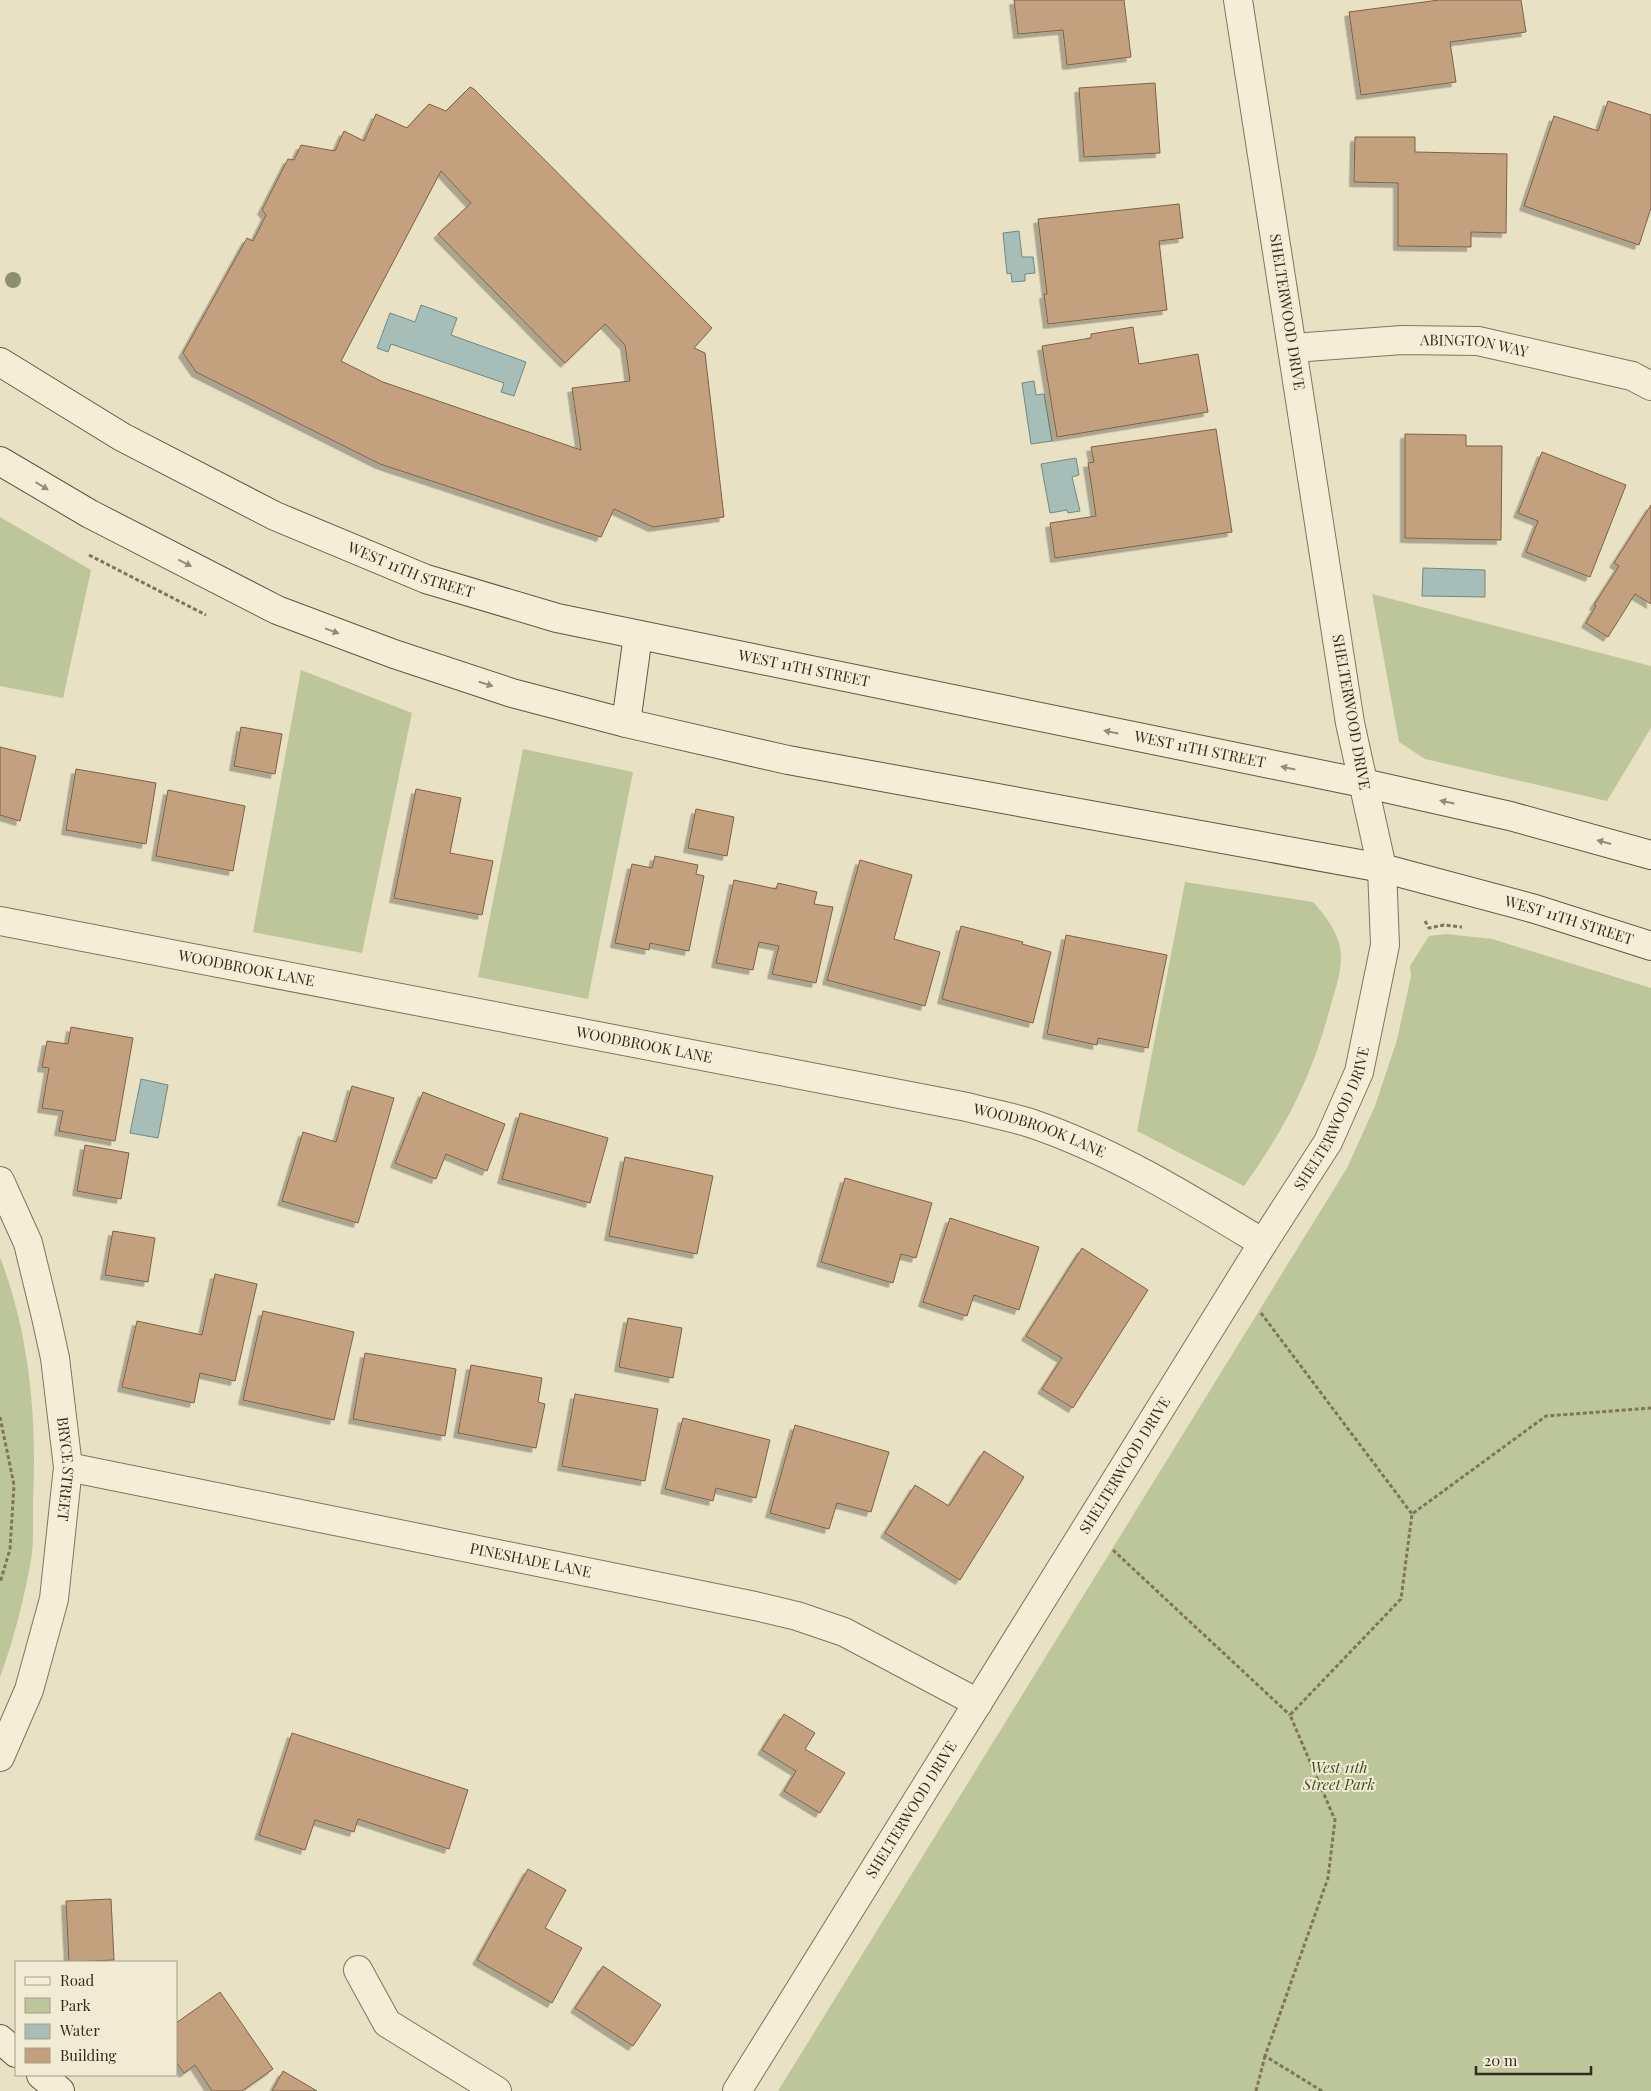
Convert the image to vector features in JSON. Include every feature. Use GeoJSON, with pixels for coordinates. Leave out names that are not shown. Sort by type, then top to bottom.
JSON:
{"type":"FeatureCollection","features":[{"type":"Feature","properties":{"kind":"street","name":"SHELTERWOOD DRIVE"},"geometry":{"type":"LineString","coordinates":[[737,2091],[1262,1243],[1328,1142],[1359,1072],[1386,945],[1382,868],[1350,723],[1238,0]]}},
{"type":"Feature","properties":{"kind":"street","name":"ABINGTON WAY"},"geometry":{"type":"LineString","coordinates":[[1293,348],[1402,340],[1478,342],[1632,376],[1651,386]]}},
{"type":"Feature","properties":{"kind":"street","name":"WEST 11TH STREET"},"geometry":{"type":"LineString","coordinates":[[0,362],[122,436],[275,516],[426,579],[557,618],[1363,783],[1510,816],[1651,855]]}},
{"type":"Feature","properties":{"kind":"street","name":"WEST 11TH STREET"},"geometry":{"type":"LineString","coordinates":[[0,461],[90,514],[278,610],[394,654],[512,693],[626,723],[788,760],[1382,868],[1534,909],[1651,946]]}},
{"type":"Feature","properties":{"kind":"street"},"geometry":{"type":"LineString","coordinates":[[626,723],[638,635]]}},
{"type":"Feature","properties":{"kind":"street","name":"WOODBROOK LANE"},"geometry":{"type":"LineString","coordinates":[[0,921],[986,1112],[1033,1124],[1112,1156],[1194,1201],[1262,1243]]}},
{"type":"Feature","properties":{"kind":"street","name":"BRYCE STREET"},"geometry":{"type":"LineString","coordinates":[[0,1182],[28,1243],[46,1317],[55,1358],[68,1467],[54,1599],[29,1690],[0,1756]]}},
{"type":"Feature","properties":{"kind":"street","name":"PINESHADE LANE"},"geometry":{"type":"LineString","coordinates":[[68,1467],[797,1616],[844,1632],[978,1703]]}},
{"type":"Feature","properties":{"kind":"street"},"geometry":{"type":"LineString","coordinates":[[358,1970],[387,2023],[497,2091]]}},
{"type":"Feature","properties":{"kind":"street"},"geometry":{"type":"LineString","coordinates":[[0,2039],[15,2052]]}},
{"type":"Feature","properties":{"kind":"street"},"geometry":{"type":"LineString","coordinates":[[42,2076],[60,2091]]}},
{"type":"Feature","properties":{"kind":"path"},"geometry":{"type":"LineString","coordinates":[[1425,920],[1429,928]]}},
{"type":"Feature","properties":{"kind":"path"},"geometry":{"type":"LineString","coordinates":[[1258,1308],[1412,1514],[1401,1599],[1290,1715]]}},
{"type":"Feature","properties":{"kind":"path"},"geometry":{"type":"LineString","coordinates":[[1412,1514],[1546,1416],[1651,1408]]}},
{"type":"Feature","properties":{"kind":"path"},"geometry":{"type":"LineString","coordinates":[[0,1417],[14,1485],[10,1549],[0,1583]]}},
{"type":"Feature","properties":{"kind":"path"},"geometry":{"type":"LineString","coordinates":[[1110,1547],[1290,1715],[1335,1820],[1328,1878],[1265,2056],[1256,2091]]}},
{"type":"Feature","properties":{"kind":"path"},"geometry":{"type":"LineString","coordinates":[[1265,2056],[1322,2091]]}},
{"type":"Feature","properties":{"kind":"green space"},"geometry":{"type":"Polygon","coordinates":[[[0,517],[91,570],[63,698],[0,686],[0,517]]]}},
{"type":"Feature","properties":{"kind":"green space"},"geometry":{"type":"Polygon","coordinates":[[[1372,594],[1651,666],[1651,728],[1607,801],[1425,759],[1399,742],[1372,594]]]}},
{"type":"Feature","properties":{"kind":"green space"},"geometry":{"type":"Polygon","coordinates":[[[301,670],[412,713],[362,953],[253,932],[301,670]]]}},
{"type":"Feature","properties":{"kind":"green space"},"geometry":{"type":"Polygon","coordinates":[[[523,749],[633,772],[588,999],[478,977],[523,749]]]}},
{"type":"Feature","properties":{"kind":"green space"},"geometry":{"type":"Polygon","coordinates":[[[1185,882],[1313,902],[1333,928],[1341,951],[1341,965],[1337,984],[1323,1034],[1306,1080],[1285,1122],[1244,1186],[1137,1131],[1185,882]]]}},
{"type":"Feature","properties":{"kind":"green space","name":"West 11th Street Park"},"geometry":{"type":"Polygon","coordinates":[[[1446,934],[1492,939],[1651,988],[1651,2091],[778,2091],[1347,1168],[1375,1106],[1397,1040],[1411,976],[1410,966],[1429,936],[1446,934]]]}},
{"type":"Feature","properties":{"kind":"green space"},"geometry":{"type":"Polygon","coordinates":[[[0,1257],[10,1287],[25,1347],[32,1409],[34,1472],[31,1560],[18,1619],[0,1677],[0,1257]]]}},
{"type":"Feature","properties":{"kind":"water"},"geometry":{"type":"Polygon","coordinates":[[[1019,231],[1022,257],[1033,257],[1035,273],[1025,274],[1025,281],[1012,282],[1011,273],[1007,274],[1003,233],[1019,231]]]}},
{"type":"Feature","properties":{"kind":"water"},"geometry":{"type":"Polygon","coordinates":[[[421,305],[457,318],[451,335],[526,362],[514,396],[501,392],[504,383],[391,344],[388,352],[377,348],[390,313],[415,322],[421,305]]]}},
{"type":"Feature","properties":{"kind":"water"},"geometry":{"type":"Polygon","coordinates":[[[1034,381],[1036,395],[1044,394],[1052,441],[1031,444],[1022,383],[1034,381]]]}},
{"type":"Feature","properties":{"kind":"water"},"geometry":{"type":"Polygon","coordinates":[[[1076,458],[1079,475],[1072,477],[1080,511],[1068,513],[1067,510],[1050,513],[1041,464],[1076,458]]]}},
{"type":"Feature","properties":{"kind":"water"},"geometry":{"type":"Polygon","coordinates":[[[1423,568],[1485,570],[1485,597],[1422,596],[1423,568]]]}},
{"type":"Feature","properties":{"kind":"water"},"geometry":{"type":"Polygon","coordinates":[[[141,1079],[168,1085],[158,1138],[130,1133],[141,1079]]]}},
{"type":"Feature","properties":{"kind":"building"},"geometry":{"type":"Polygon","coordinates":[[[1014,0],[1124,0],[1131,57],[1067,65],[1063,30],[1018,34],[1014,0]]]}},
{"type":"Feature","properties":{"kind":"building"},"geometry":{"type":"Polygon","coordinates":[[[1439,0],[1521,0],[1526,32],[1450,42],[1456,82],[1361,95],[1349,12],[1439,0]]]}},
{"type":"Feature","properties":{"kind":"building"},"geometry":{"type":"Polygon","coordinates":[[[1155,83],[1160,153],[1084,157],[1079,88],[1155,83]]]}},
{"type":"Feature","properties":{"kind":"building"},"geometry":{"type":"Polygon","coordinates":[[[470,87],[474,89],[712,328],[694,348],[705,353],[724,517],[653,527],[614,509],[601,537],[380,464],[196,372],[183,353],[247,238],[253,241],[266,215],[262,210],[288,159],[294,160],[301,145],[335,151],[344,131],[364,141],[376,114],[407,128],[429,104],[446,111],[470,87]],[[441,171],[341,361],[383,382],[581,450],[572,388],[630,381],[625,345],[605,324],[565,363],[438,234],[471,203],[441,171]]]}},
{"type":"Feature","properties":{"kind":"building"},"geometry":{"type":"Polygon","coordinates":[[[1608,101],[1651,115],[1651,208],[1639,245],[1524,206],[1554,116],[1598,131],[1608,101]]]}},
{"type":"Feature","properties":{"kind":"building"},"geometry":{"type":"Polygon","coordinates":[[[1355,137],[1415,137],[1415,152],[1507,154],[1506,233],[1471,232],[1471,247],[1398,246],[1398,183],[1354,182],[1355,137]]]}},
{"type":"Feature","properties":{"kind":"building"},"geometry":{"type":"Polygon","coordinates":[[[1179,204],[1183,238],[1159,241],[1167,310],[1048,324],[1044,294],[1047,294],[1038,219],[1179,204]]]}},
{"type":"Feature","properties":{"kind":"building"},"geometry":{"type":"Polygon","coordinates":[[[1133,327],[1139,364],[1198,354],[1208,412],[1057,437],[1042,346],[1091,338],[1091,334],[1133,327]]]}},
{"type":"Feature","properties":{"kind":"building"},"geometry":{"type":"Polygon","coordinates":[[[1216,429],[1232,532],[1055,558],[1050,523],[1096,516],[1088,463],[1094,462],[1091,447],[1216,429]]]}},
{"type":"Feature","properties":{"kind":"building"},"geometry":{"type":"Polygon","coordinates":[[[1405,434],[1466,435],[1466,446],[1502,446],[1501,540],[1405,538],[1405,434]]]}},
{"type":"Feature","properties":{"kind":"building"},"geometry":{"type":"Polygon","coordinates":[[[1542,452],[1626,485],[1590,577],[1526,552],[1538,521],[1518,513],[1542,452]]]}},
{"type":"Feature","properties":{"kind":"building"},"geometry":{"type":"Polygon","coordinates":[[[1651,505],[1651,604],[1635,594],[1608,637],[1586,623],[1596,606],[1594,605],[1619,566],[1614,563],[1651,505]]]}},
{"type":"Feature","properties":{"kind":"building"},"geometry":{"type":"Polygon","coordinates":[[[241,727],[282,734],[275,774],[234,766],[241,727]]]}},
{"type":"Feature","properties":{"kind":"building"},"geometry":{"type":"Polygon","coordinates":[[[0,747],[36,756],[20,821],[0,815],[0,747]]]}},
{"type":"Feature","properties":{"kind":"building"},"geometry":{"type":"Polygon","coordinates":[[[76,769],[156,783],[146,844],[66,830],[76,769]]]}},
{"type":"Feature","properties":{"kind":"building"},"geometry":{"type":"Polygon","coordinates":[[[416,789],[461,798],[450,853],[493,861],[482,915],[394,898],[416,789]]]}},
{"type":"Feature","properties":{"kind":"building"},"geometry":{"type":"Polygon","coordinates":[[[168,790],[245,806],[233,871],[156,856],[168,790]]]}},
{"type":"Feature","properties":{"kind":"building"},"geometry":{"type":"Polygon","coordinates":[[[696,809],[734,817],[727,856],[688,848],[696,809]]]}},
{"type":"Feature","properties":{"kind":"building"},"geometry":{"type":"Polygon","coordinates":[[[655,856],[698,865],[696,874],[704,876],[689,951],[650,943],[649,950],[615,943],[632,864],[652,868],[655,856]]]}},
{"type":"Feature","properties":{"kind":"building"},"geometry":{"type":"Polygon","coordinates":[[[860,860],[912,875],[894,939],[940,952],[925,1006],[827,980],[860,860]]]}},
{"type":"Feature","properties":{"kind":"building"},"geometry":{"type":"Polygon","coordinates":[[[734,880],[776,889],[778,883],[817,892],[814,904],[833,907],[816,983],[772,974],[779,946],[759,942],[753,970],[716,963],[734,880]]]}},
{"type":"Feature","properties":{"kind":"building"},"geometry":{"type":"Polygon","coordinates":[[[961,926],[1023,942],[1022,944],[1051,952],[1033,1023],[942,999],[961,926]]]}},
{"type":"Feature","properties":{"kind":"building"},"geometry":{"type":"Polygon","coordinates":[[[1066,935],[1167,955],[1148,1048],[1098,1038],[1097,1045],[1047,1034],[1066,935]]]}},
{"type":"Feature","properties":{"kind":"building"},"geometry":{"type":"Polygon","coordinates":[[[71,1027],[133,1038],[115,1141],[59,1131],[63,1111],[42,1108],[49,1068],[42,1067],[47,1041],[68,1044],[71,1027]]]}},
{"type":"Feature","properties":{"kind":"building"},"geometry":{"type":"Polygon","coordinates":[[[352,1086],[394,1098],[358,1223],[282,1201],[303,1132],[336,1142],[352,1086]]]}},
{"type":"Feature","properties":{"kind":"building"},"geometry":{"type":"Polygon","coordinates":[[[423,1092],[505,1124],[487,1171],[446,1154],[436,1179],[395,1163],[423,1092]]]}},
{"type":"Feature","properties":{"kind":"building"},"geometry":{"type":"Polygon","coordinates":[[[520,1113],[608,1138],[590,1203],[502,1179],[520,1113]]]}},
{"type":"Feature","properties":{"kind":"building"},"geometry":{"type":"Polygon","coordinates":[[[85,1145],[129,1153],[121,1199],[77,1191],[85,1145]]]}},
{"type":"Feature","properties":{"kind":"building"},"geometry":{"type":"Polygon","coordinates":[[[625,1157],[713,1176],[697,1254],[609,1236],[625,1157]]]}},
{"type":"Feature","properties":{"kind":"building"},"geometry":{"type":"Polygon","coordinates":[[[845,1178],[932,1203],[916,1258],[901,1254],[893,1283],[821,1262],[845,1178]]]}},
{"type":"Feature","properties":{"kind":"building"},"geometry":{"type":"Polygon","coordinates":[[[950,1218],[1039,1247],[1019,1310],[974,1295],[967,1316],[923,1302],[950,1218]]]}},
{"type":"Feature","properties":{"kind":"building"},"geometry":{"type":"Polygon","coordinates":[[[113,1231],[155,1238],[148,1282],[105,1275],[113,1231]]]}},
{"type":"Feature","properties":{"kind":"building"},"geometry":{"type":"Polygon","coordinates":[[[1082,1248],[1148,1290],[1073,1408],[1042,1389],[1062,1358],[1026,1336],[1082,1248]]]}},
{"type":"Feature","properties":{"kind":"building"},"geometry":{"type":"Polygon","coordinates":[[[215,1274],[257,1284],[235,1381],[200,1373],[194,1403],[122,1387],[137,1321],[202,1335],[215,1274]]]}},
{"type":"Feature","properties":{"kind":"building"},"geometry":{"type":"Polygon","coordinates":[[[263,1311],[354,1332],[334,1420],[243,1400],[263,1311]]]}},
{"type":"Feature","properties":{"kind":"building"},"geometry":{"type":"Polygon","coordinates":[[[628,1318],[682,1328],[673,1378],[619,1367],[628,1318]]]}},
{"type":"Feature","properties":{"kind":"building"},"geometry":{"type":"Polygon","coordinates":[[[365,1353],[456,1369],[445,1436],[353,1419],[365,1353]]]}},
{"type":"Feature","properties":{"kind":"building"},"geometry":{"type":"Polygon","coordinates":[[[471,1365],[542,1378],[538,1402],[545,1404],[536,1448],[458,1433],[471,1365]]]}},
{"type":"Feature","properties":{"kind":"building"},"geometry":{"type":"Polygon","coordinates":[[[575,1394],[658,1409],[645,1481],[562,1466],[575,1394]]]}},
{"type":"Feature","properties":{"kind":"building"},"geometry":{"type":"Polygon","coordinates":[[[683,1418],[770,1440],[756,1498],[716,1488],[713,1501],[665,1489],[683,1418]]]}},
{"type":"Feature","properties":{"kind":"building"},"geometry":{"type":"Polygon","coordinates":[[[795,1425],[889,1452],[871,1512],[837,1503],[829,1529],[770,1513],[795,1425]]]}},
{"type":"Feature","properties":{"kind":"building"},"geometry":{"type":"Polygon","coordinates":[[[984,1451],[1024,1477],[960,1580],[885,1533],[915,1485],[949,1506],[984,1451]]]}},
{"type":"Feature","properties":{"kind":"building"},"geometry":{"type":"Polygon","coordinates":[[[784,1714],[815,1733],[805,1749],[845,1773],[820,1813],[784,1791],[796,1771],[762,1750],[784,1714]]]}},
{"type":"Feature","properties":{"kind":"building"},"geometry":{"type":"Polygon","coordinates":[[[292,1733],[468,1790],[449,1849],[358,1819],[354,1832],[315,1820],[305,1850],[259,1835],[292,1733]]]}},
{"type":"Feature","properties":{"kind":"building"},"geometry":{"type":"Polygon","coordinates":[[[528,1869],[566,1890],[545,1928],[582,1948],[552,2003],[477,1960],[528,1869]]]}},
{"type":"Feature","properties":{"kind":"building"},"geometry":{"type":"Polygon","coordinates":[[[111,1899],[114,1960],[69,1961],[66,1901],[111,1899]]]}},
{"type":"Feature","properties":{"kind":"building"},"geometry":{"type":"Polygon","coordinates":[[[603,1966],[661,2005],[633,2046],[575,2008],[603,1966]]]}},
{"type":"Feature","properties":{"kind":"building"},"geometry":{"type":"Polygon","coordinates":[[[220,1992],[273,2069],[242,2091],[212,2091],[195,2065],[184,2073],[178,2065],[178,2022],[220,1992]]]}},
{"type":"Feature","properties":{"kind":"building"},"geometry":{"type":"Polygon","coordinates":[[[283,2071],[317,2091],[272,2091],[283,2071]]]}}]}
